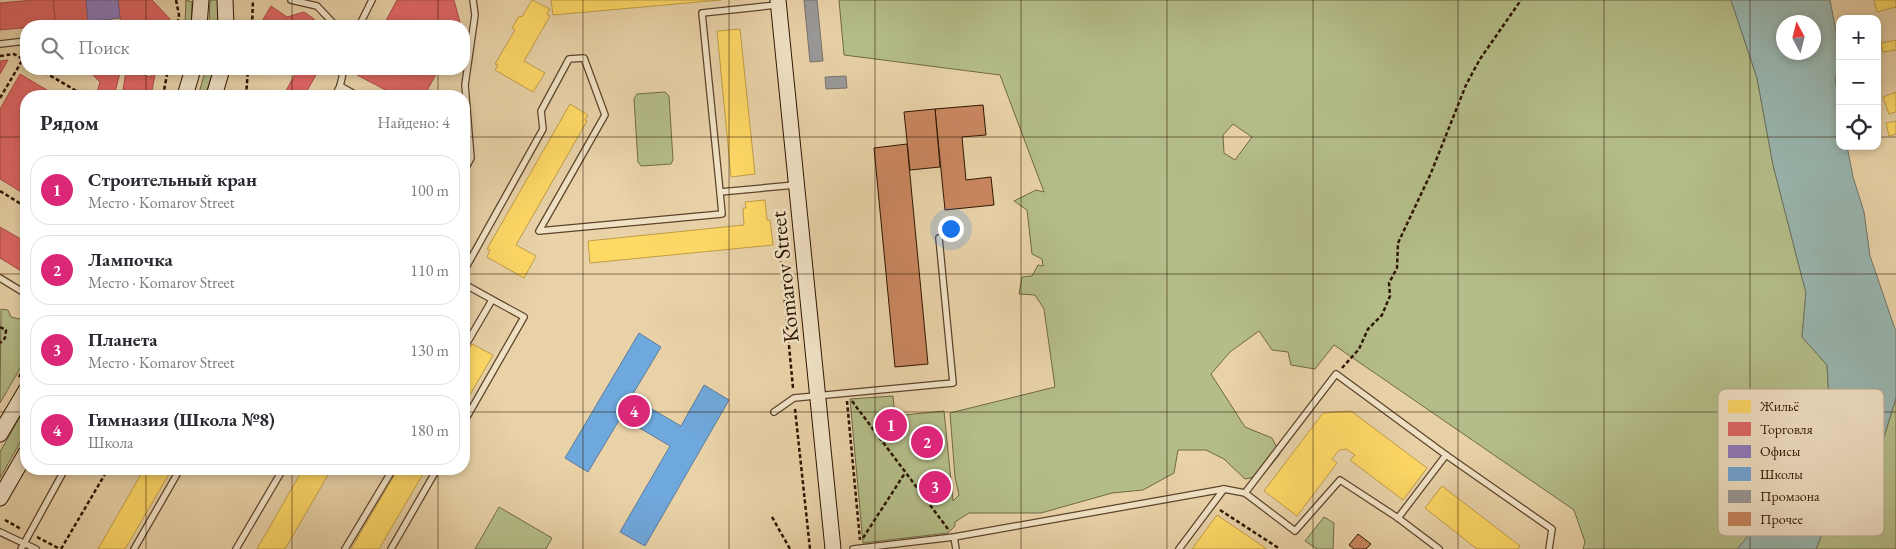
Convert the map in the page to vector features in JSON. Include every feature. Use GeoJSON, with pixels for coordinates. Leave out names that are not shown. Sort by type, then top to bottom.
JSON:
{"type":"FeatureCollection","features":[{"type":"Feature","properties":{"kind":"street"},"geometry":{"type":"LineString","coordinates":[[199,20],[201,0]]}},
{"type":"Feature","properties":{"kind":"street"},"geometry":{"type":"LineString","coordinates":[[225,0],[226,20]]}},
{"type":"Feature","properties":{"kind":"street","name":"Komarov Street"},"geometry":{"type":"LineString","coordinates":[[778,3],[833,549]]}},
{"type":"Feature","properties":{"kind":"street"},"geometry":{"type":"LineString","coordinates":[[187,90],[191,75]]}},
{"type":"Feature","properties":{"kind":"street"},"geometry":{"type":"LineString","coordinates":[[216,90],[220,75]]}},
{"type":"Feature","properties":{"kind":"street"},"geometry":{"type":"LineString","coordinates":[[0,434],[20,400]]}},
{"type":"Feature","properties":{"kind":"street"},"geometry":{"type":"LineString","coordinates":[[0,498],[20,463]]}},
{"type":"Feature","properties":{"kind":"lane"},"geometry":{"type":"LineString","coordinates":[[292,0],[317,6],[330,20]]}},
{"type":"Feature","properties":{"kind":"lane"},"geometry":{"type":"LineString","coordinates":[[362,20],[372,0]]}},
{"type":"Feature","properties":{"kind":"lane"},"geometry":{"type":"LineString","coordinates":[[470,50],[475,15],[473,0]]}},
{"type":"Feature","properties":{"kind":"lane"},"geometry":{"type":"LineString","coordinates":[[470,259],[543,129],[541,111],[569,59],[584,58],[605,115],[539,231],[722,214],[702,13],[778,3]]}},
{"type":"Feature","properties":{"kind":"lane"},"geometry":{"type":"LineString","coordinates":[[0,44],[20,42]]}},
{"type":"Feature","properties":{"kind":"lane"},"geometry":{"type":"LineString","coordinates":[[338,90],[343,75]]}},
{"type":"Feature","properties":{"kind":"lane"},"geometry":{"type":"LineString","coordinates":[[465,90],[466,75]]}},
{"type":"Feature","properties":{"kind":"lane"},"geometry":{"type":"LineString","coordinates":[[340,86],[347,90]]}},
{"type":"Feature","properties":{"kind":"lane"},"geometry":{"type":"LineString","coordinates":[[470,146],[471,158]]}},
{"type":"Feature","properties":{"kind":"lane"},"geometry":{"type":"LineString","coordinates":[[720,192],[795,185]]}},
{"type":"Feature","properties":{"kind":"lane"},"geometry":{"type":"LineString","coordinates":[[774,412],[794,398],[953,383],[939,238]]}},
{"type":"Feature","properties":{"kind":"lane"},"geometry":{"type":"LineString","coordinates":[[0,278],[20,290]]}},
{"type":"Feature","properties":{"kind":"lane"},"geometry":{"type":"LineString","coordinates":[[470,287],[524,317],[470,412]]}},
{"type":"Feature","properties":{"kind":"lane"},"geometry":{"type":"LineString","coordinates":[[470,338],[492,300]]}},
{"type":"Feature","properties":{"kind":"lane"},"geometry":{"type":"LineString","coordinates":[[1245,493],[1336,374],[1552,530],[1549,549]]}},
{"type":"Feature","properties":{"kind":"lane"},"geometry":{"type":"LineString","coordinates":[[1398,518],[1446,455]]}},
{"type":"Feature","properties":{"kind":"lane"},"geometry":{"type":"LineString","coordinates":[[22,546],[62,475]]}},
{"type":"Feature","properties":{"kind":"lane"},"geometry":{"type":"LineString","coordinates":[[134,549],[177,475]]}},
{"type":"Feature","properties":{"kind":"lane"},"geometry":{"type":"LineString","coordinates":[[236,549],[279,475]]}},
{"type":"Feature","properties":{"kind":"lane"},"geometry":{"type":"LineString","coordinates":[[345,549],[389,475]]}},
{"type":"Feature","properties":{"kind":"lane"},"geometry":{"type":"LineString","coordinates":[[391,549],[434,475]]}},
{"type":"Feature","properties":{"kind":"lane"},"geometry":{"type":"LineString","coordinates":[[853,549],[954,537],[1224,490],[1245,493],[1294,530],[1340,480],[1398,518],[1439,549]]}},
{"type":"Feature","properties":{"kind":"lane"},"geometry":{"type":"LineString","coordinates":[[1179,549],[1224,490]]}},
{"type":"Feature","properties":{"kind":"lane"},"geometry":{"type":"LineString","coordinates":[[0,532],[22,546],[36,549]]}},
{"type":"Feature","properties":{"kind":"lane"},"geometry":{"type":"LineString","coordinates":[[954,537],[956,549]]}},
{"type":"Feature","properties":{"kind":"path"},"geometry":{"type":"LineString","coordinates":[[176,0],[178,20]]}},
{"type":"Feature","properties":{"kind":"path"},"geometry":{"type":"LineString","coordinates":[[252,20],[254,0]]}},
{"type":"Feature","properties":{"kind":"path"},"geometry":{"type":"LineString","coordinates":[[1336,374],[1359,349],[1368,329],[1382,315],[1390,296],[1389,283],[1396,268],[1398,243],[1431,173],[1444,136],[1466,85],[1480,59],[1521,0]]}},
{"type":"Feature","properties":{"kind":"path"},"geometry":{"type":"LineString","coordinates":[[0,56],[14,54],[20,57]]}},
{"type":"Feature","properties":{"kind":"path"},"geometry":{"type":"LineString","coordinates":[[0,98],[20,68]]}},
{"type":"Feature","properties":{"kind":"path"},"geometry":{"type":"LineString","coordinates":[[49,75],[75,90]]}},
{"type":"Feature","properties":{"kind":"path"},"geometry":{"type":"LineString","coordinates":[[163,90],[167,75]]}},
{"type":"Feature","properties":{"kind":"path"},"geometry":{"type":"LineString","coordinates":[[246,90],[248,75]]}},
{"type":"Feature","properties":{"kind":"path"},"geometry":{"type":"LineString","coordinates":[[0,191],[20,203]]}},
{"type":"Feature","properties":{"kind":"path"},"geometry":{"type":"LineString","coordinates":[[0,327],[6,330],[5,338],[0,343]]}},
{"type":"Feature","properties":{"kind":"path"},"geometry":{"type":"LineString","coordinates":[[846,394],[954,537]]}},
{"type":"Feature","properties":{"kind":"path"},"geometry":{"type":"LineString","coordinates":[[846,394],[860,543],[906,473]]}},
{"type":"Feature","properties":{"kind":"path"},"geometry":{"type":"LineString","coordinates":[[61,549],[104,475]]}},
{"type":"Feature","properties":{"kind":"path"},"geometry":{"type":"LineString","coordinates":[[1213,517],[1220,510],[1280,549]]}},
{"type":"Feature","properties":{"kind":"path"},"geometry":{"type":"LineString","coordinates":[[772,518],[790,549]]}},
{"type":"Feature","properties":{"kind":"green space"},"geometry":{"type":"Polygon","coordinates":[[[186,0],[192,2],[191,20],[185,20],[186,0]]]}},
{"type":"Feature","properties":{"kind":"green space"},"geometry":{"type":"Polygon","coordinates":[[[210,0],[218,0],[218,20],[209,20],[210,0]]]}},
{"type":"Feature","properties":{"kind":"green space"},"geometry":{"type":"Polygon","coordinates":[[[839,0],[1731,0],[1757,78],[1773,165],[1806,293],[1802,337],[1827,365],[1828,389],[1718,389],[1718,536],[1748,536],[1737,549],[1583,549],[1585,542],[1574,510],[1334,345],[1315,369],[1291,365],[1288,352],[1272,350],[1259,331],[1230,352],[1211,374],[1245,427],[1272,438],[1280,454],[1263,475],[1245,479],[1224,459],[1206,450],[1178,450],[1174,473],[1143,490],[1112,493],[1041,513],[969,513],[955,522],[955,526],[948,533],[863,543],[850,399],[893,396],[895,416],[944,411],[953,501],[959,495],[955,477],[950,413],[1055,387],[1044,309],[1035,295],[1019,294],[1022,277],[1032,276],[1038,265],[1043,266],[1042,259],[1032,254],[1027,210],[1014,201],[1036,190],[1044,192],[1000,75],[844,55],[839,0]],[[1233,124],[1223,135],[1224,153],[1235,160],[1252,137],[1233,124]]]}},
{"type":"Feature","properties":{"kind":"green space"},"geometry":{"type":"Polygon","coordinates":[[[204,75],[212,75],[207,90],[200,90],[204,75]]]}},
{"type":"Feature","properties":{"kind":"green space"},"geometry":{"type":"Polygon","coordinates":[[[665,92],[669,96],[673,160],[671,164],[641,166],[638,162],[634,99],[637,94],[665,92]]]}},
{"type":"Feature","properties":{"kind":"green space"},"geometry":{"type":"Polygon","coordinates":[[[1,309],[8,310],[11,317],[20,319],[20,368],[0,403],[1,309]]]}},
{"type":"Feature","properties":{"kind":"green space"},"geometry":{"type":"Polygon","coordinates":[[[1896,398],[1896,549],[1816,549],[1821,536],[1884,536],[1884,437],[1896,398]]]}},
{"type":"Feature","properties":{"kind":"green space"},"geometry":{"type":"Polygon","coordinates":[[[20,417],[20,443],[0,478],[0,452],[20,417]]]}},
{"type":"Feature","properties":{"kind":"green space"},"geometry":{"type":"Polygon","coordinates":[[[499,507],[552,538],[546,549],[475,549],[499,507]]]}},
{"type":"Feature","properties":{"kind":"green space"},"geometry":{"type":"Polygon","coordinates":[[[1324,517],[1334,523],[1333,549],[1317,549],[1305,541],[1324,517]]]}},
{"type":"Feature","properties":{"kind":"water"},"geometry":{"type":"Polygon","coordinates":[[[1731,0],[1830,0],[1836,31],[1836,150],[1848,150],[1853,177],[1864,212],[1870,256],[1896,332],[1896,398],[1884,437],[1884,389],[1828,389],[1827,365],[1802,337],[1806,293],[1773,165],[1757,78],[1731,0]]]}},
{"type":"Feature","properties":{"kind":"water"},"geometry":{"type":"Polygon","coordinates":[[[1748,536],[1821,536],[1816,549],[1737,549],[1748,536]]]}},
{"type":"Feature","properties":{"kind":"building: Жильё"},"geometry":{"type":"Polygon","coordinates":[[[532,0],[550,9],[547,14],[550,16],[524,61],[545,73],[533,92],[495,70],[498,65],[495,64],[515,30],[512,28],[519,16],[522,17],[532,0]]]}},
{"type":"Feature","properties":{"kind":"building: Жильё"},"geometry":{"type":"Polygon","coordinates":[[[551,0],[721,0],[553,15],[551,0]]]}},
{"type":"Feature","properties":{"kind":"building: Жильё"},"geometry":{"type":"Polygon","coordinates":[[[1874,0],[1896,0],[1896,7],[1877,12],[1874,0]]]}},
{"type":"Feature","properties":{"kind":"building: Жильё"},"geometry":{"type":"Polygon","coordinates":[[[740,29],[755,174],[731,177],[717,31],[740,29]]]}},
{"type":"Feature","properties":{"kind":"building: Жильё"},"geometry":{"type":"Polygon","coordinates":[[[1896,40],[1896,50],[1883,52],[1881,43],[1896,40]]]}},
{"type":"Feature","properties":{"kind":"building: Жильё"},"geometry":{"type":"Polygon","coordinates":[[[1896,92],[1896,112],[1889,114],[1883,97],[1896,92]]]}},
{"type":"Feature","properties":{"kind":"building: Жильё"},"geometry":{"type":"Polygon","coordinates":[[[570,104],[588,115],[585,120],[587,121],[516,245],[536,256],[524,278],[487,257],[490,250],[487,249],[570,104]]]}},
{"type":"Feature","properties":{"kind":"building: Жильё"},"geometry":{"type":"Polygon","coordinates":[[[1896,121],[1896,134],[1889,136],[1886,123],[1896,121]]]}},
{"type":"Feature","properties":{"kind":"building: Жильё"},"geometry":{"type":"Polygon","coordinates":[[[765,200],[767,220],[770,220],[773,245],[590,263],[588,241],[744,225],[743,208],[746,208],[745,202],[765,200]]]}},
{"type":"Feature","properties":{"kind":"building: Жильё"},"geometry":{"type":"Polygon","coordinates":[[[472,344],[493,355],[470,395],[470,347],[472,344]]]}},
{"type":"Feature","properties":{"kind":"building: Жильё"},"geometry":{"type":"Polygon","coordinates":[[[1351,411],[1427,468],[1403,500],[1350,460],[1355,455],[1346,449],[1339,450],[1332,459],[1337,463],[1297,516],[1264,491],[1323,413],[1351,411]]]}},
{"type":"Feature","properties":{"kind":"building: Жильё"},"geometry":{"type":"Polygon","coordinates":[[[141,475],[168,475],[125,549],[98,549],[141,475]]]}},
{"type":"Feature","properties":{"kind":"building: Жильё"},"geometry":{"type":"Polygon","coordinates":[[[300,475],[328,475],[285,549],[257,549],[300,475]]]}},
{"type":"Feature","properties":{"kind":"building: Жильё"},"geometry":{"type":"Polygon","coordinates":[[[394,475],[422,475],[379,549],[351,549],[394,475]]]}},
{"type":"Feature","properties":{"kind":"building: Жильё"},"geometry":{"type":"Polygon","coordinates":[[[1442,486],[1520,546],[1518,549],[1477,549],[1425,508],[1442,486]]]}},
{"type":"Feature","properties":{"kind":"building: Жильё"},"geometry":{"type":"Polygon","coordinates":[[[1217,515],[1267,549],[1192,549],[1217,515]]]}},
{"type":"Feature","properties":{"kind":"building: Торговля"},"geometry":{"type":"Polygon","coordinates":[[[53,0],[55,20],[20,20],[20,28],[0,30],[0,3],[53,0]]]}},
{"type":"Feature","properties":{"kind":"building: Торговля"},"geometry":{"type":"Polygon","coordinates":[[[53,0],[86,0],[88,20],[55,20],[53,0]]]}},
{"type":"Feature","properties":{"kind":"building: Торговля"},"geometry":{"type":"Polygon","coordinates":[[[118,0],[152,0],[170,19],[170,20],[120,20],[118,0]]]}},
{"type":"Feature","properties":{"kind":"building: Торговля"},"geometry":{"type":"Polygon","coordinates":[[[397,0],[454,0],[459,20],[386,20],[397,0]]]}},
{"type":"Feature","properties":{"kind":"building: Торговля"},"geometry":{"type":"Polygon","coordinates":[[[271,6],[287,17],[304,12],[314,20],[263,20],[271,6]]]}},
{"type":"Feature","properties":{"kind":"building: Торговля"},"geometry":{"type":"Polygon","coordinates":[[[8,60],[0,74],[0,61],[8,60]]]}},
{"type":"Feature","properties":{"kind":"building: Торговля"},"geometry":{"type":"Polygon","coordinates":[[[20,74],[47,90],[20,90],[20,191],[0,179],[0,109],[20,74]]]}},
{"type":"Feature","properties":{"kind":"building: Торговля"},"geometry":{"type":"Polygon","coordinates":[[[93,75],[119,75],[116,90],[98,90],[100,82],[93,75]]]}},
{"type":"Feature","properties":{"kind":"building: Торговля"},"geometry":{"type":"Polygon","coordinates":[[[125,75],[151,77],[151,75],[155,75],[152,90],[123,90],[125,75]]]}},
{"type":"Feature","properties":{"kind":"building: Торговля"},"geometry":{"type":"Polygon","coordinates":[[[295,75],[316,75],[307,90],[286,90],[295,75]]]}},
{"type":"Feature","properties":{"kind":"building: Торговля"},"geometry":{"type":"Polygon","coordinates":[[[357,75],[436,75],[427,90],[386,90],[357,75]]]}},
{"type":"Feature","properties":{"kind":"building: Торговля"},"geometry":{"type":"Polygon","coordinates":[[[0,227],[20,239],[20,270],[0,258],[0,227]]]}},
{"type":"Feature","properties":{"kind":"building: Офисы"},"geometry":{"type":"Polygon","coordinates":[[[86,0],[118,0],[120,18],[88,20],[86,0]]]}},
{"type":"Feature","properties":{"kind":"building: Школы"},"geometry":{"type":"Polygon","coordinates":[[[639,333],[661,347],[631,397],[681,426],[704,385],[729,400],[645,546],[620,532],[670,446],[621,417],[588,472],[565,458],[639,333]]]}},
{"type":"Feature","properties":{"kind":"building: Промзона"},"geometry":{"type":"Polygon","coordinates":[[[804,0],[817,0],[823,61],[810,62],[804,0]]]}},
{"type":"Feature","properties":{"kind":"building: Промзона"},"geometry":{"type":"Polygon","coordinates":[[[846,76],[847,88],[826,89],[825,77],[846,76]]]}},
{"type":"Feature","properties":{"kind":"building: Прочее"},"geometry":{"type":"Polygon","coordinates":[[[983,105],[986,135],[962,137],[966,180],[991,177],[994,205],[945,210],[935,109],[983,105]]]}},
{"type":"Feature","properties":{"kind":"building: Прочее"},"geometry":{"type":"Polygon","coordinates":[[[935,109],[940,167],[910,170],[904,112],[935,109]]]}},
{"type":"Feature","properties":{"kind":"building: Прочее"},"geometry":{"type":"Polygon","coordinates":[[[907,144],[928,364],[895,367],[874,148],[907,144]]]}},
{"type":"Feature","properties":{"kind":"building: Прочее"},"geometry":{"type":"Polygon","coordinates":[[[1358,534],[1371,544],[1366,549],[1354,549],[1349,545],[1358,534]]]}},
{"type":"Feature","properties":{"kind":"place","name":"Гимназия (Школа №8)"},"geometry":{"type":"Point","coordinates":[634,411]}},
{"type":"Feature","properties":{"kind":"place","name":"Строительный кран"},"geometry":{"type":"Point","coordinates":[891,425]}},
{"type":"Feature","properties":{"kind":"place","name":"Лампочка"},"geometry":{"type":"Point","coordinates":[927,442]}},
{"type":"Feature","properties":{"kind":"place","name":"Планета"},"geometry":{"type":"Point","coordinates":[935,487]}}]}
